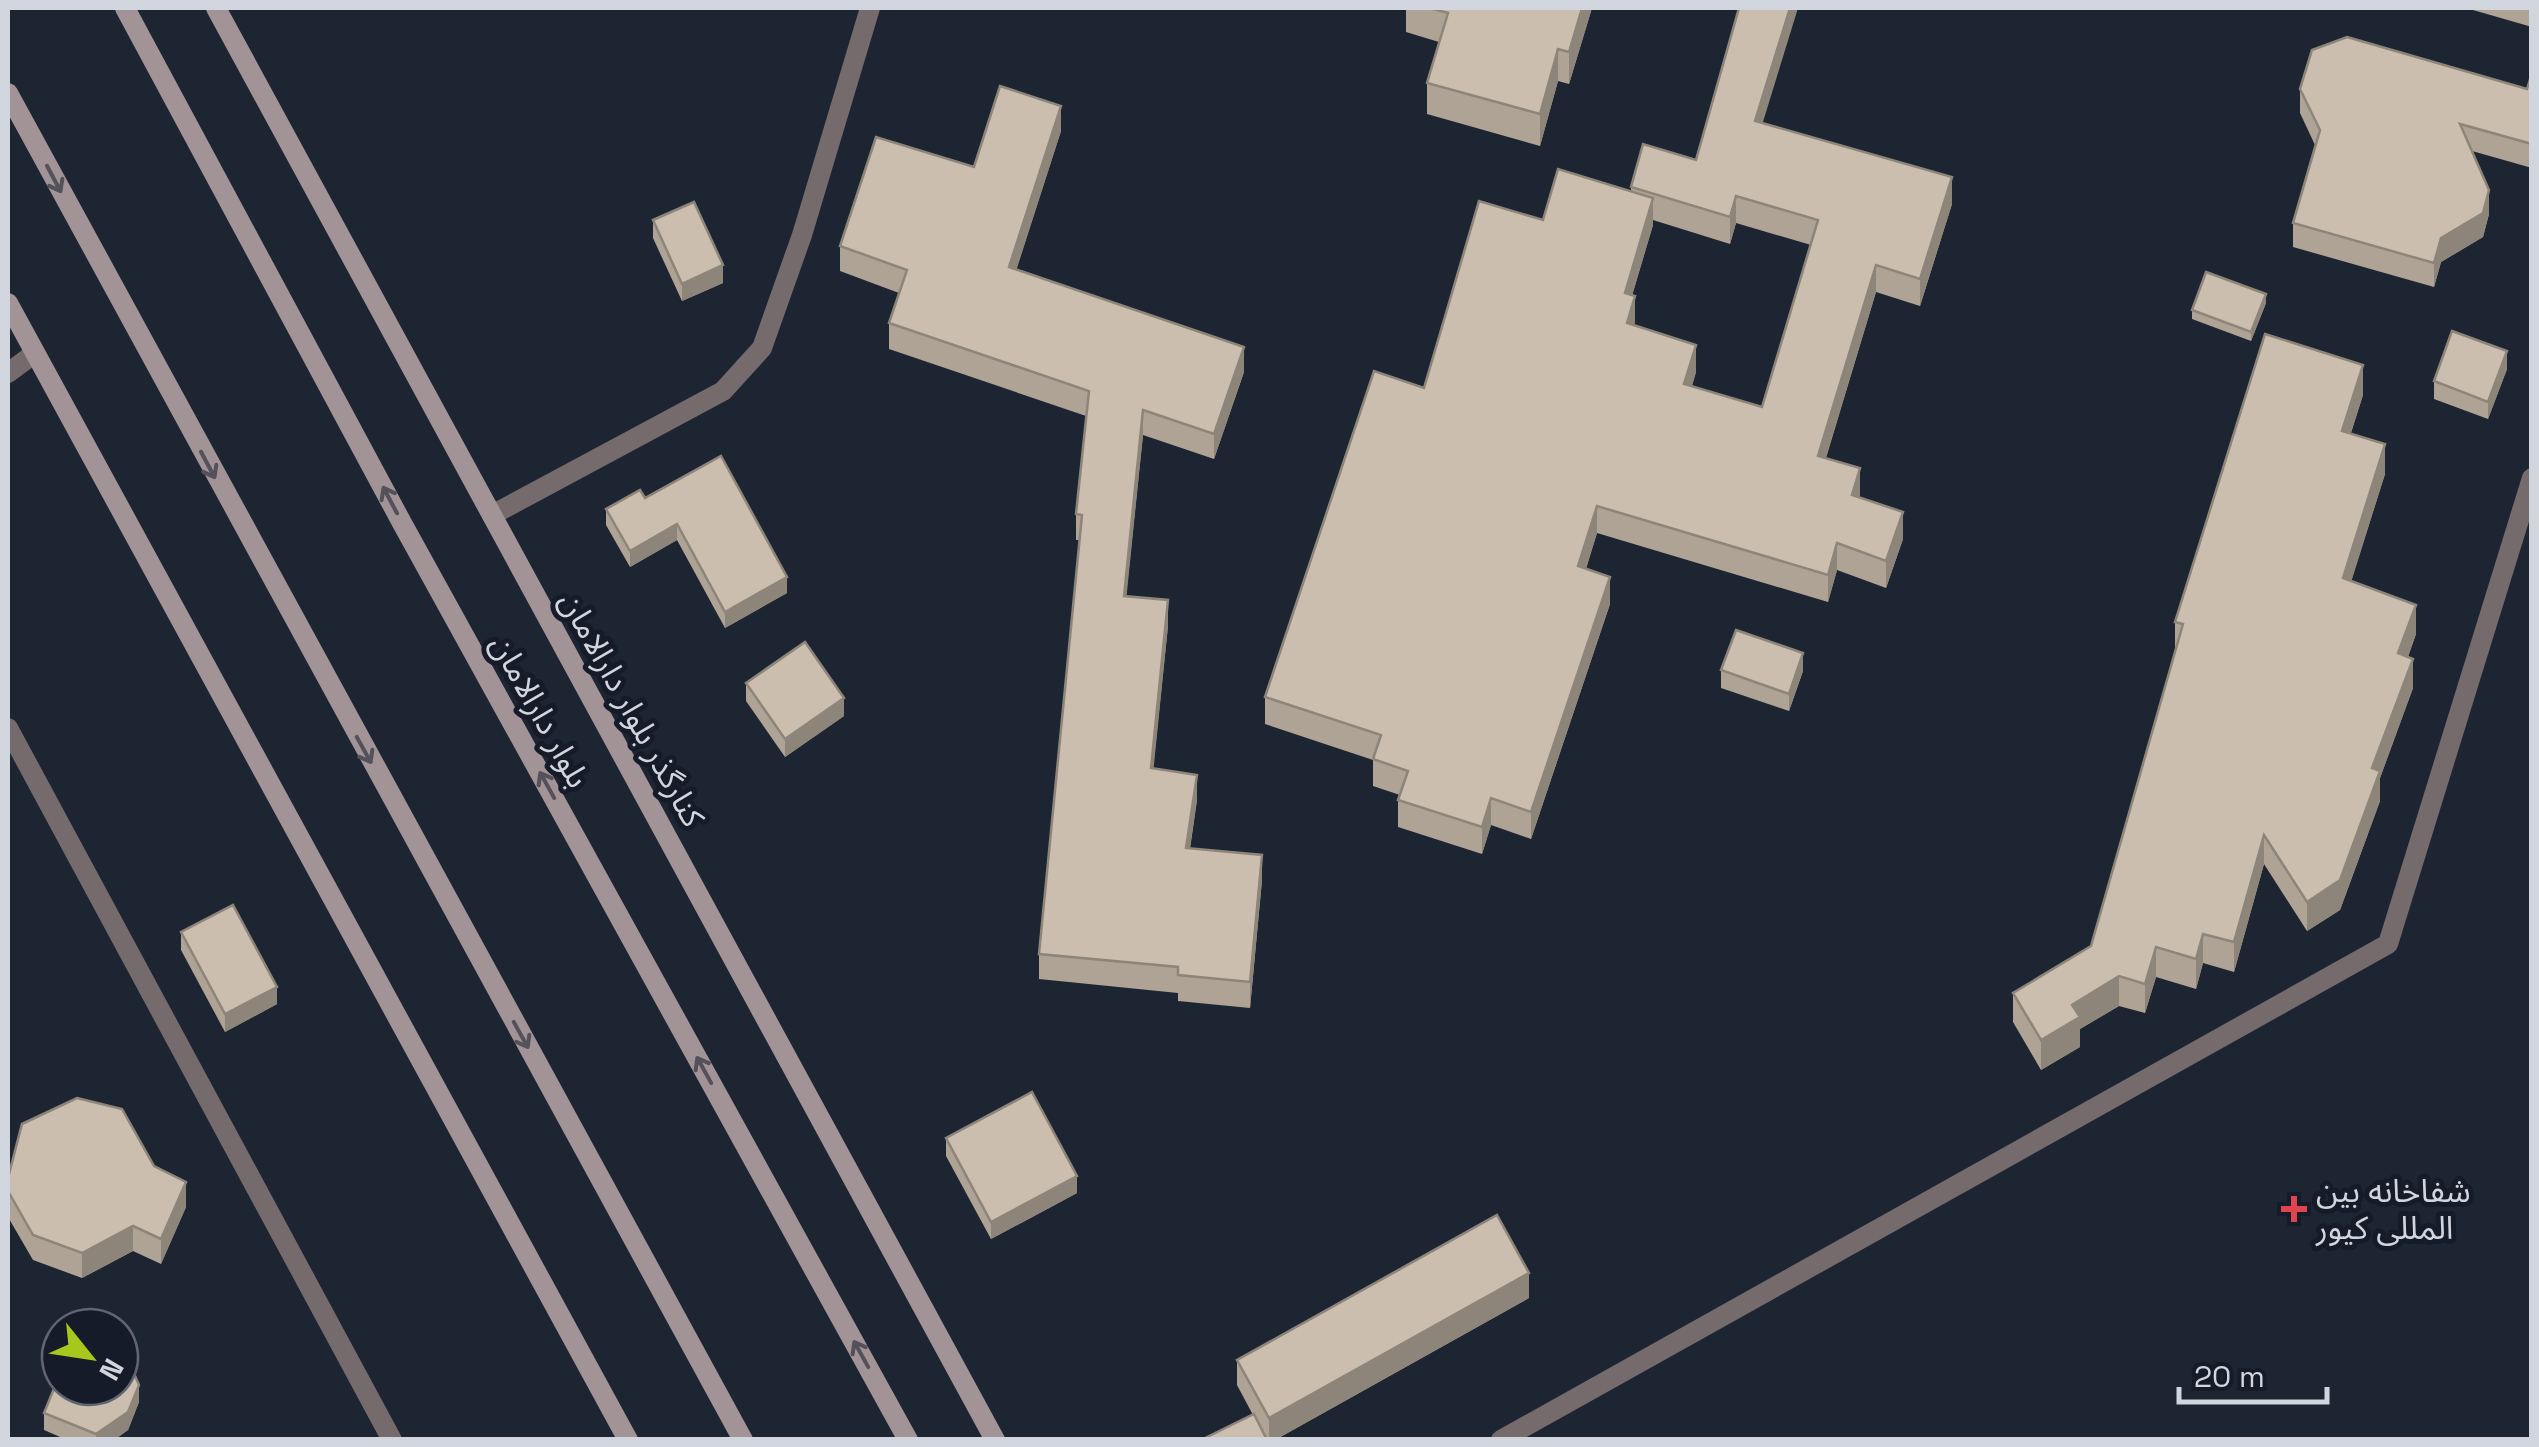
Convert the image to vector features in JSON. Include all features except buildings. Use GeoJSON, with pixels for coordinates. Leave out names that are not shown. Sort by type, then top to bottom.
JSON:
{"type":"FeatureCollection","features":[{"type":"Feature","properties":{"kind":"main road","name":"بلوار دارالامان"},"geometry":{"type":"LineString","coordinates":[[125,8],[402,523],[908,1440]]}},
{"type":"Feature","properties":{"kind":"main road","name":"کنارگذر بلوار دارالامان"},"geometry":{"type":"LineString","coordinates":[[216,8],[995,1440]]}},
{"type":"Feature","properties":{"kind":"main road"},"geometry":{"type":"LineString","coordinates":[[8,93],[743,1440]]}},
{"type":"Feature","properties":{"kind":"main road"},"geometry":{"type":"LineString","coordinates":[[8,303],[628,1440]]}},
{"type":"Feature","properties":{"kind":"street"},"geometry":{"type":"LineString","coordinates":[[492,515],[722,391],[762,348],[802,236],[870,8]]}},
{"type":"Feature","properties":{"kind":"street"},"geometry":{"type":"LineString","coordinates":[[8,373],[35,353]]}},
{"type":"Feature","properties":{"kind":"street"},"geometry":{"type":"LineString","coordinates":[[1501,1440],[2388,944],[2532,478]]}},
{"type":"Feature","properties":{"kind":"street"},"geometry":{"type":"LineString","coordinates":[[8,728],[17,760],[392,1440]]}},
{"type":"Feature","properties":{"kind":"place","name":"شفاخانه بین المللی کیور"},"geometry":{"type":"Point","coordinates":[2294,1209]}}]}
